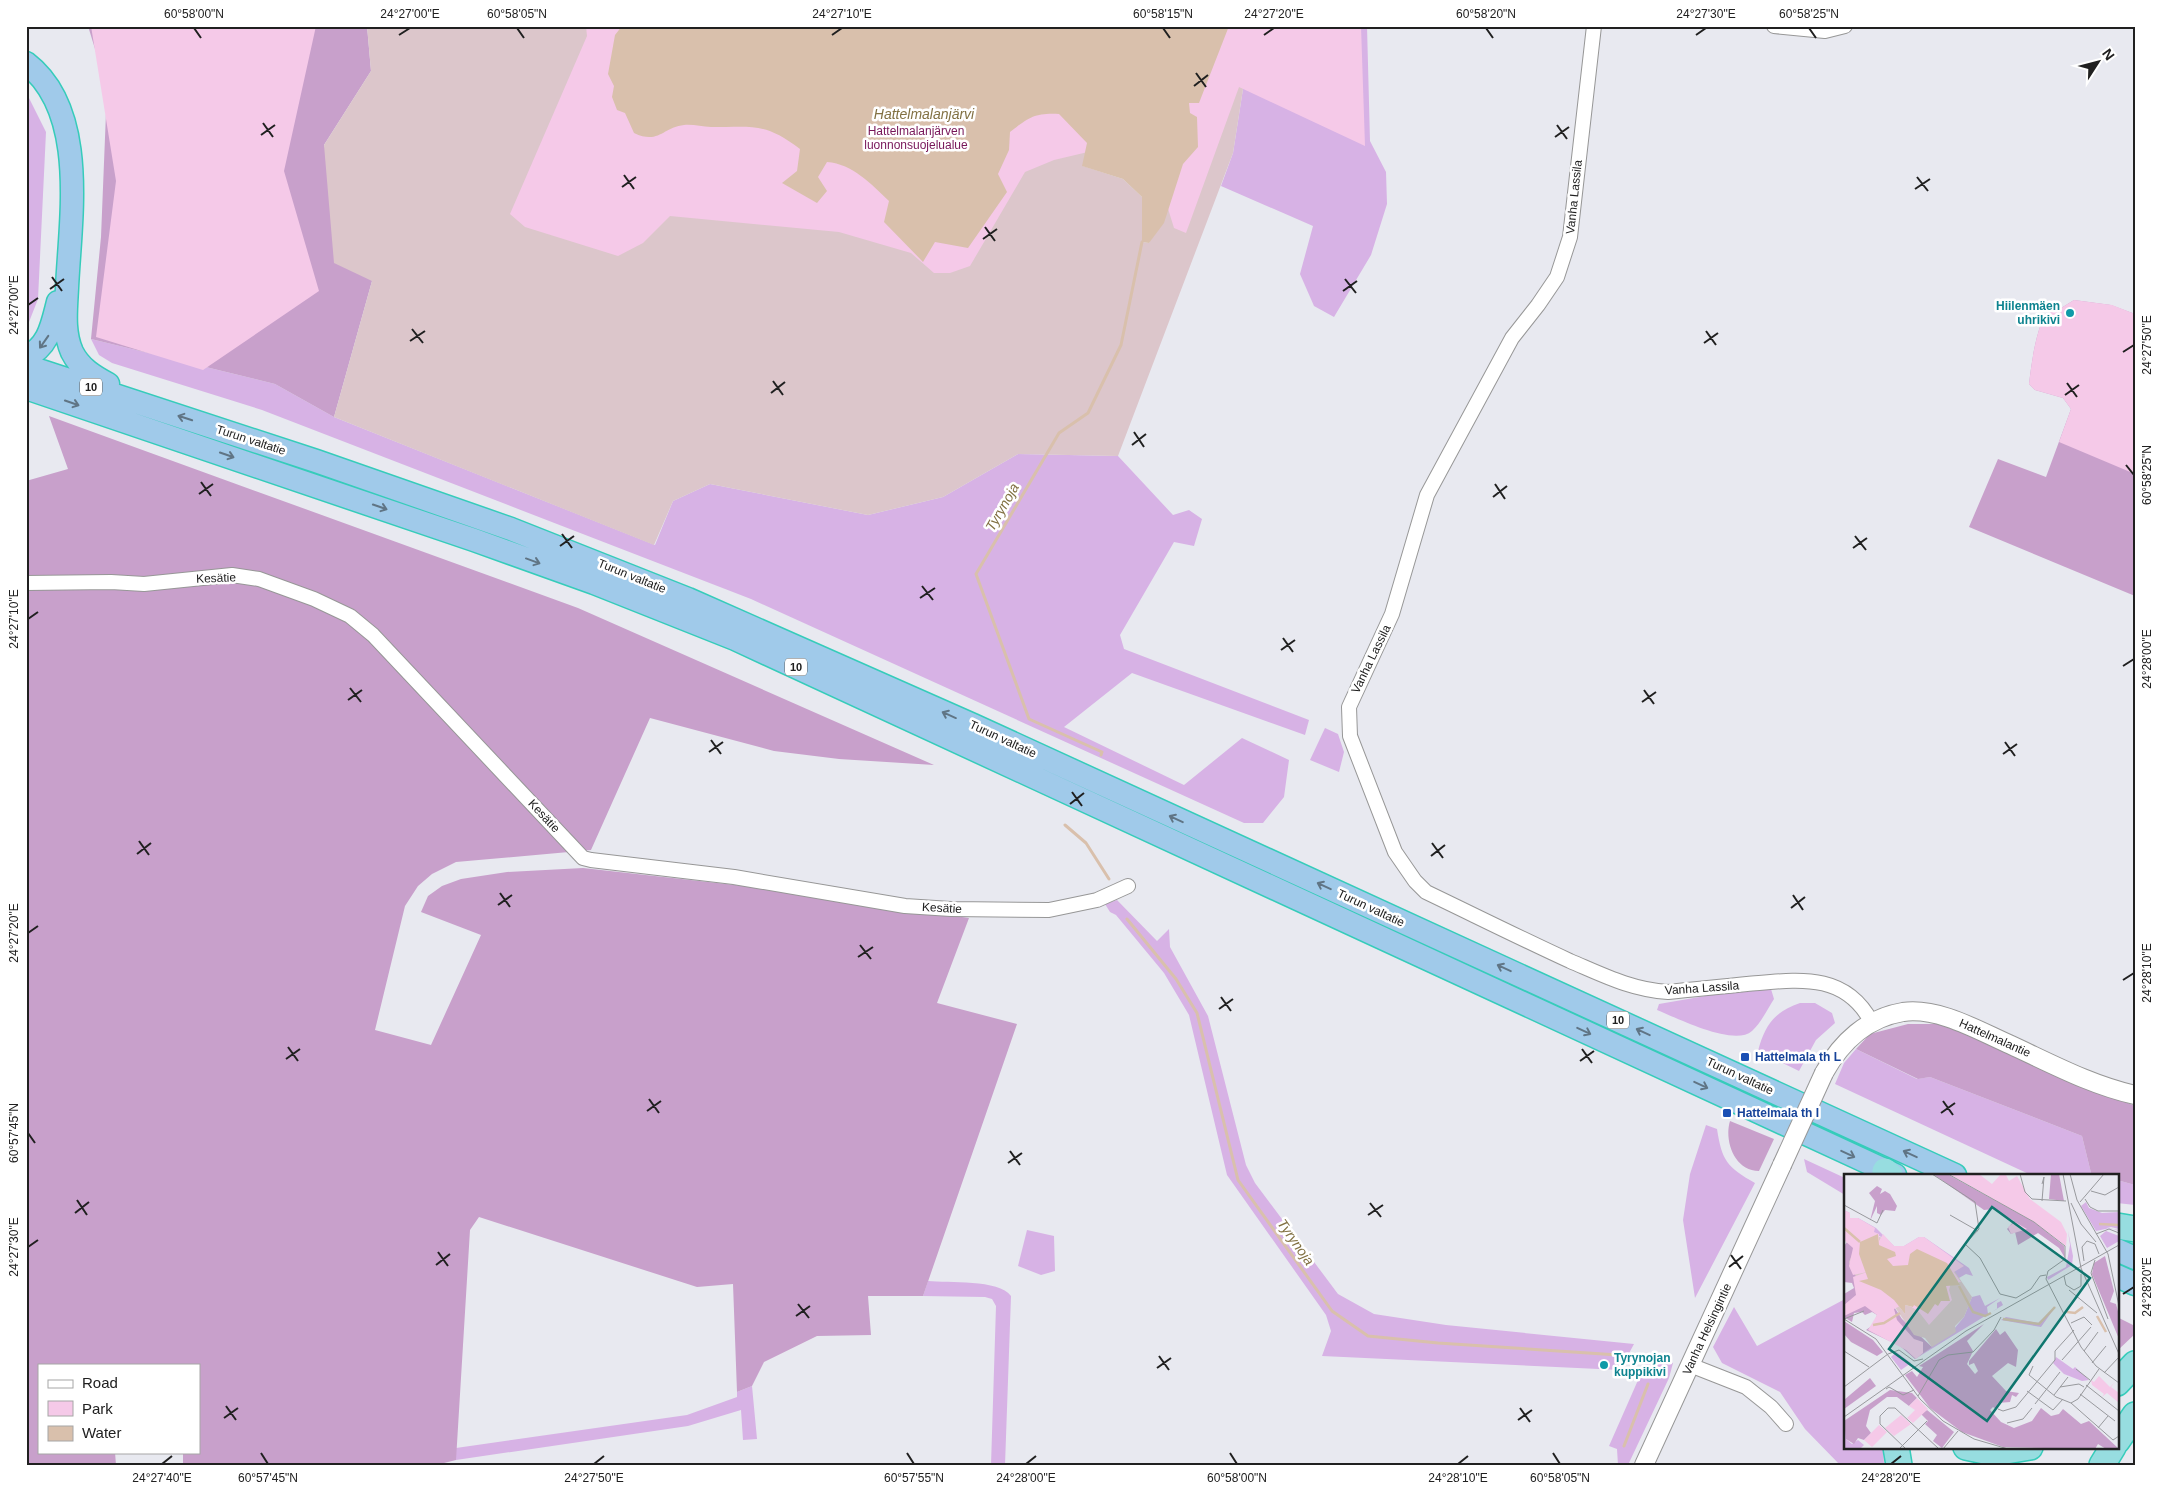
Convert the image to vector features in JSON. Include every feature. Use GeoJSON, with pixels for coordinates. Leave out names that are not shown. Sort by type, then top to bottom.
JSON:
{"type":"FeatureCollection","features":[{"type":"Feature","properties":{"kind":"highway"},"geometry":{"type":"LineString","coordinates":[[26,63],[47,87],[59,108],[68,139],[73,208],[65,318],[67,337],[77,361],[93,377],[156,408]]}},
{"type":"Feature","properties":{"kind":"highway"},"geometry":{"type":"LineString","coordinates":[[26,357],[37,351],[49,336],[68,262]]}},
{"type":"Feature","properties":{"kind":"highway","name":"Turun valtatie"},"geometry":{"type":"LineString","coordinates":[[26,366],[156,408],[511,529],[688,599],[973,725],[1953,1174]]}},
{"type":"Feature","properties":{"kind":"highway","name":"Turun valtatie"},"geometry":{"type":"LineString","coordinates":[[26,388],[446,530],[594,584],[735,640],[1890,1173]]}},
{"type":"Feature","properties":{"kind":"highway"},"geometry":{"type":"LineString","coordinates":[[2118,1226],[2135,1229]]}},
{"type":"Feature","properties":{"kind":"highway"},"geometry":{"type":"LineString","coordinates":[[2118,1250],[2135,1258]]}},
{"type":"Feature","properties":{"kind":"highway"},"geometry":{"type":"LineString","coordinates":[[2118,1276],[2135,1284]]}},
{"type":"Feature","properties":{"kind":"highway"},"geometry":{"type":"LineString","coordinates":[[2118,1382],[2135,1364]]}},
{"type":"Feature","properties":{"kind":"highway"},"geometry":{"type":"LineString","coordinates":[[2118,1440],[2135,1416]]}},
{"type":"Feature","properties":{"kind":"highway"},"geometry":{"type":"LineString","coordinates":[[1896,1448],[1899,1465]]}},
{"type":"Feature","properties":{"kind":"highway"},"geometry":{"type":"LineString","coordinates":[[1971,1448],[1994,1453],[2024,1448]]}},
{"type":"Feature","properties":{"kind":"highway"},"geometry":{"type":"LineString","coordinates":[[2102,1465],[2112,1448]]}},
{"type":"Feature","properties":{"kind":"street","name":"Vanha Lassila"},"geometry":{"type":"LineString","coordinates":[[1594,26],[1570,237],[1566,252],[1557,277],[1512,338],[1427,494],[1392,614],[1349,707],[1350,736],[1395,852],[1415,881],[1426,892],[1538,947],[1622,984],[1650,991],[1668,992],[1790,980],[1817,981],[1833,986],[1848,994],[1867,1014],[1872,1023]]}},
{"type":"Feature","properties":{"kind":"street"},"geometry":{"type":"LineString","coordinates":[[1774,26],[1831,31],[1845,26]]}},
{"type":"Feature","properties":{"kind":"street","name":"Kesätie"},"geometry":{"type":"LineString","coordinates":[[26,583],[111,582],[144,584],[232,575],[280,585],[350,616],[373,635],[583,858],[734,877],[905,906],[951,909],[1049,910],[1097,900],[1128,886]]}},
{"type":"Feature","properties":{"kind":"street","name":"Hattelmalantie"},"geometry":{"type":"LineString","coordinates":[[1782,1165],[1824,1073],[1842,1044],[1872,1023],[1904,1012],[1928,1013],[1960,1022],[2082,1078],[2109,1089],[2135,1095]]}},
{"type":"Feature","properties":{"kind":"street","name":"Vanha Helsingintie"},"geometry":{"type":"LineString","coordinates":[[1644,1465],[1782,1165]]}},
{"type":"Feature","properties":{"kind":"street"},"geometry":{"type":"LineString","coordinates":[[1690,1365],[1746,1387],[1771,1408],[1786,1424]]}},
{"type":"Feature","properties":{"kind":"shaded area"},"geometry":{"type":"Polygon","coordinates":[[[88,26],[367,26],[371,71],[324,145],[372,281],[334,417],[275,384],[91,339],[101,237],[107,88],[88,26]]]}},
{"type":"Feature","properties":{"kind":"shaded area"},"geometry":{"type":"Polygon","coordinates":[[[367,26],[622,26],[998,174],[1087,144],[1083,166],[1123,179],[1142,197],[1142,242],[1149,243],[1183,164],[1248,57],[1233,153],[1118,456],[1018,454],[943,497],[868,515],[710,484],[673,501],[654,545],[334,417],[372,281],[334,263],[324,145],[371,71],[367,26]]]}},
{"type":"Feature","properties":{"kind":"shaded area"},"geometry":{"type":"Polygon","coordinates":[[[1262,26],[1367,26],[1370,141],[1386,172],[1387,204],[1371,255],[1334,317],[1314,306],[1300,274],[1313,226],[1221,186],[1233,153],[1248,57],[1262,26]]]}},
{"type":"Feature","properties":{"kind":"shaded area"},"geometry":{"type":"Polygon","coordinates":[[[26,92],[46,132],[38,299],[29,322],[26,321],[26,92]]]}},
{"type":"Feature","properties":{"kind":"shaded area"},"geometry":{"type":"Polygon","coordinates":[[[2074,300],[2111,305],[2135,314],[2135,596],[1969,527],[1998,459],[2046,477],[2071,409],[2063,398],[2035,390],[2029,384],[2033,357],[2036,339],[2045,314],[2058,310],[2074,300]]]}},
{"type":"Feature","properties":{"kind":"shaded area"},"geometry":{"type":"Polygon","coordinates":[[[91,339],[275,384],[334,417],[655,545],[673,501],[710,484],[868,515],[943,497],[1018,454],[1118,456],[1173,515],[1189,510],[1202,519],[1194,546],[1174,542],[1120,635],[1124,649],[1309,720],[1305,735],[1132,673],[1064,727],[1184,785],[1242,738],[1289,760],[1284,797],[1263,823],[1244,823],[751,599],[262,410],[112,363],[99,355],[91,339]]]}},
{"type":"Feature","properties":{"kind":"shaded area"},"geometry":{"type":"Polygon","coordinates":[[[49,416],[578,608],[934,765],[839,759],[774,751],[650,718],[591,850],[456,862],[432,874],[418,886],[405,906],[375,1030],[431,1045],[481,935],[421,912],[428,896],[442,886],[461,879],[507,872],[583,868],[753,887],[969,918],[937,1003],[1017,1024],[923,1296],[868,1296],[871,1335],[817,1336],[764,1362],[752,1386],[737,1392],[733,1284],[697,1287],[479,1217],[470,1230],[456,1460],[436,1465],[183,1465],[183,1454],[200,1454],[200,1364],[38,1364],[38,1454],[115,1454],[116,1465],[26,1465],[26,481],[68,469],[49,416]]]}},
{"type":"Feature","properties":{"kind":"shaded area"},"geometry":{"type":"Polygon","coordinates":[[[1325,728],[1338,734],[1344,752],[1339,772],[1310,760],[1325,728]]]}},
{"type":"Feature","properties":{"kind":"shaded area"},"geometry":{"type":"Polygon","coordinates":[[[1117,900],[1157,941],[1169,929],[1170,947],[1208,1016],[1246,1165],[1255,1183],[1338,1294],[1374,1314],[1446,1325],[1634,1344],[1620,1370],[1322,1356],[1331,1331],[1326,1315],[1227,1175],[1189,1015],[1164,973],[1105,904],[1117,900]]]}},
{"type":"Feature","properties":{"kind":"shaded area"},"geometry":{"type":"Polygon","coordinates":[[[1771,989],[1774,999],[1755,1028],[1744,1035],[1732,1036],[1705,1030],[1657,1010],[1659,1004],[1711,995],[1771,989]]]}},
{"type":"Feature","properties":{"kind":"shaded area"},"geometry":{"type":"Polygon","coordinates":[[[1800,1003],[1815,1003],[1832,1013],[1835,1023],[1816,1040],[1799,1071],[1758,1051],[1764,1034],[1777,1015],[1800,1003]]]}},
{"type":"Feature","properties":{"kind":"shaded area"},"geometry":{"type":"Polygon","coordinates":[[[1908,1024],[1941,1024],[2135,1106],[2135,1185],[2118,1180],[2118,1174],[2091,1173],[2082,1136],[1930,1077],[1918,1079],[1856,1049],[1870,1034],[1908,1024]]]}},
{"type":"Feature","properties":{"kind":"shaded area"},"geometry":{"type":"Polygon","coordinates":[[[1856,1049],[1917,1079],[1930,1077],[2082,1136],[2091,1173],[2094,1174],[2029,1174],[1835,1084],[1844,1063],[1856,1049]]]}},
{"type":"Feature","properties":{"kind":"shaded area"},"geometry":{"type":"Polygon","coordinates":[[[1730,1121],[1774,1139],[1759,1171],[1750,1170],[1737,1160],[1728,1137],[1730,1121]]]}},
{"type":"Feature","properties":{"kind":"shaded area"},"geometry":{"type":"Polygon","coordinates":[[[1706,1125],[1717,1129],[1721,1149],[1727,1162],[1755,1183],[1695,1298],[1683,1220],[1690,1174],[1706,1125]]]}},
{"type":"Feature","properties":{"kind":"shaded area"},"geometry":{"type":"Polygon","coordinates":[[[1804,1159],[1844,1178],[1844,1194],[1807,1172],[1804,1159]]]}},
{"type":"Feature","properties":{"kind":"shaded area"},"geometry":{"type":"Polygon","coordinates":[[[2118,1180],[2135,1185],[2135,1205],[2118,1203],[2118,1180]]]}},
{"type":"Feature","properties":{"kind":"shaded area"},"geometry":{"type":"Polygon","coordinates":[[[1027,1230],[1054,1236],[1055,1271],[1041,1275],[1018,1266],[1027,1230]]]}},
{"type":"Feature","properties":{"kind":"shaded area"},"geometry":{"type":"Polygon","coordinates":[[[928,1281],[985,1284],[1005,1291],[1011,1296],[1005,1465],[991,1465],[996,1306],[992,1299],[985,1297],[923,1296],[928,1281]]]}},
{"type":"Feature","properties":{"kind":"shaded area"},"geometry":{"type":"Polygon","coordinates":[[[1844,1300],[1844,1448],[1883,1448],[1884,1465],[1840,1465],[1805,1429],[1780,1392],[1722,1363],[1713,1347],[1734,1307],[1757,1346],[1844,1300]]]}},
{"type":"Feature","properties":{"kind":"shaded area"},"geometry":{"type":"Polygon","coordinates":[[[2118,1318],[2135,1326],[2135,1334],[2118,1350],[2118,1318]]]}},
{"type":"Feature","properties":{"kind":"shaded area"},"geometry":{"type":"Polygon","coordinates":[[[1655,1356],[1673,1363],[1669,1378],[1628,1465],[1618,1465],[1617,1449],[1609,1446],[1646,1362],[1655,1356]]]}},
{"type":"Feature","properties":{"kind":"shaded area"},"geometry":{"type":"Polygon","coordinates":[[[752,1386],[757,1439],[743,1440],[741,1410],[688,1426],[456,1460],[456,1448],[687,1415],[737,1397],[737,1392],[752,1386]]]}},
{"type":"Feature","properties":{"kind":"green space"},"geometry":{"type":"Polygon","coordinates":[[[91,26],[316,26],[284,171],[319,291],[203,370],[96,337],[116,181],[91,26]]]}},
{"type":"Feature","properties":{"kind":"green space","name":"Hattelmalanjärven luonnonsuojelualue"},"geometry":{"type":"Polygon","coordinates":[[[586,26],[1361,26],[1365,146],[1239,87],[1186,233],[1174,228],[1154,163],[1109,147],[1054,160],[1025,172],[970,266],[950,273],[934,273],[911,253],[839,232],[670,216],[643,243],[618,256],[525,227],[510,214],[587,36],[586,26]]]}},
{"type":"Feature","properties":{"kind":"green space"},"geometry":{"type":"Polygon","coordinates":[[[2074,300],[2112,305],[2135,314],[2135,474],[2059,442],[2071,409],[2063,398],[2035,390],[2029,384],[2036,339],[2045,314],[2058,310],[2074,300]]]}},
{"type":"Feature","properties":{"kind":"water","name":"Hattelmalanjärvi"},"geometry":{"type":"Polygon","coordinates":[[[622,26],[1229,26],[1199,103],[1189,103],[1190,113],[1197,117],[1198,147],[1183,164],[1164,223],[1149,243],[1142,242],[1142,197],[1123,179],[1082,166],[1087,143],[1059,114],[1044,114],[1028,119],[1010,132],[1009,150],[998,174],[1007,192],[968,248],[935,242],[923,262],[884,222],[889,201],[853,171],[827,162],[818,177],[827,191],[817,203],[782,183],[797,171],[800,149],[777,134],[768,130],[748,127],[687,125],[677,126],[649,137],[634,133],[625,113],[617,110],[612,97],[614,86],[608,74],[615,35],[622,26]]]}},
{"type":"Feature","properties":{"kind":"waterway","name":"Tyrynoja"},"geometry":{"type":"LineString","coordinates":[[1101,755],[1102,752],[1029,719],[976,574],[1059,433],[1088,413],[1121,345],[1142,242]]}},
{"type":"Feature","properties":{"kind":"waterway"},"geometry":{"type":"LineString","coordinates":[[1065,825],[1086,843],[1109,879]]}},
{"type":"Feature","properties":{"kind":"waterway","name":"Tyrynoja"},"geometry":{"type":"LineString","coordinates":[[1127,919],[1176,979],[1197,1013],[1238,1180],[1332,1311],[1368,1336],[1438,1343],[1618,1355]]}},
{"type":"Feature","properties":{"kind":"waterway"},"geometry":{"type":"LineString","coordinates":[[1624,1446],[1648,1384]]}},
{"type":"Feature","properties":{"kind":"place","name":"Hiilenmäen uhrikivi"},"geometry":{"type":"Point","coordinates":[2070,313]}},
{"type":"Feature","properties":{"kind":"place","name":"Hattelmala th L"},"geometry":{"type":"Point","coordinates":[1745,1057]}},
{"type":"Feature","properties":{"kind":"place","name":"Hattelmala th I"},"geometry":{"type":"Point","coordinates":[1727,1113]}},
{"type":"Feature","properties":{"kind":"place","name":"Tyrynojan kuppikivi"},"geometry":{"type":"Point","coordinates":[1604,1365]}}]}
